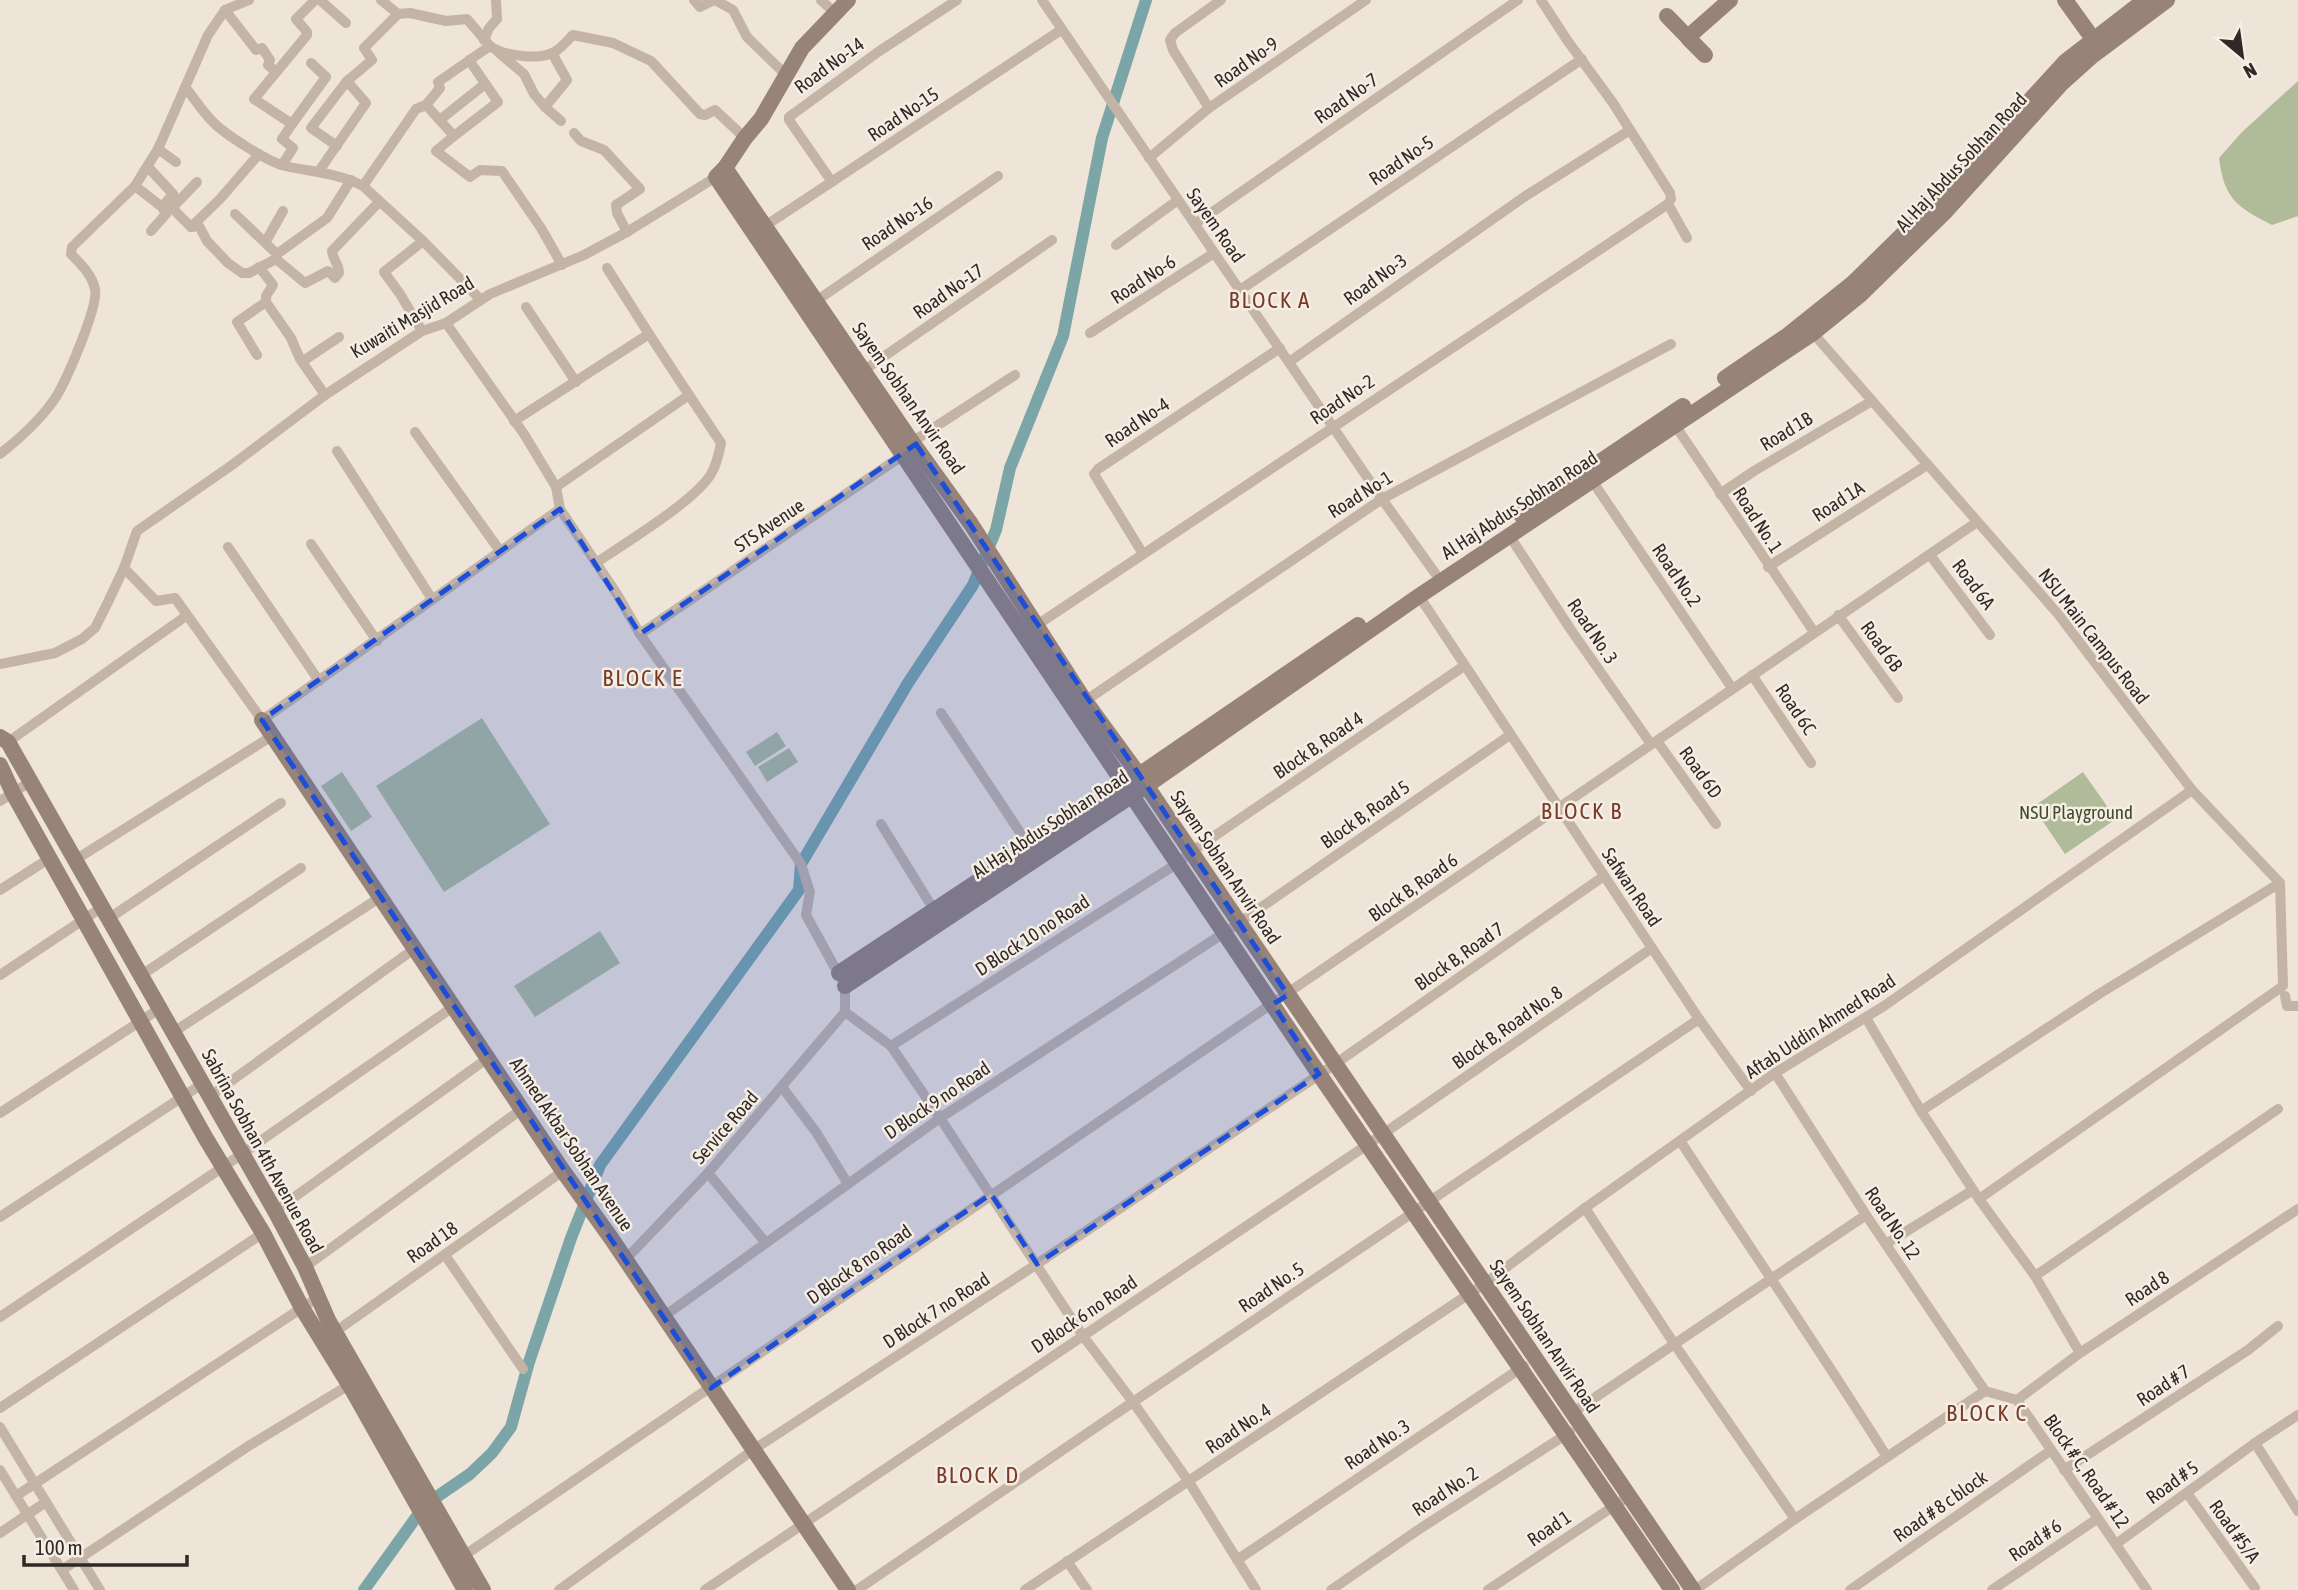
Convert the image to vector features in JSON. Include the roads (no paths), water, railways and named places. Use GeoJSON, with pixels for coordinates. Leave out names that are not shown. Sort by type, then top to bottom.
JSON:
{"type":"FeatureCollection","features":[{"type":"Feature","properties":{"kind":"street"},"geometry":{"type":"LineString","coordinates":[[0,454],[31,426],[54,400],[95,303],[96,290],[84,266],[71,254],[72,247],[135,186],[158,149],[208,35],[225,10],[249,0]]}},
{"type":"Feature","properties":{"kind":"street"},"geometry":{"type":"LineString","coordinates":[[292,124],[254,99],[307,33],[296,19],[315,0]]}},
{"type":"Feature","properties":{"kind":"street"},"geometry":{"type":"LineString","coordinates":[[320,0],[346,23]]}},
{"type":"Feature","properties":{"kind":"street"},"geometry":{"type":"LineString","coordinates":[[381,0],[398,14]]}},
{"type":"Feature","properties":{"kind":"street"},"geometry":{"type":"LineString","coordinates":[[490,46],[489,28],[496,21],[496,0]]}},
{"type":"Feature","properties":{"kind":"street"},"geometry":{"type":"LineString","coordinates":[[694,0],[700,7],[714,0],[733,10],[747,37],[786,75]]}},
{"type":"Feature","properties":{"kind":"street"},"geometry":{"type":"LineString","coordinates":[[821,0],[835,13]]}},
{"type":"Feature","properties":{"kind":"street","name":"Kuwaiti Masjid Road"},"geometry":{"type":"LineString","coordinates":[[0,664],[55,653],[82,639],[94,628],[124,568],[137,531],[232,465],[325,395],[422,331],[446,323],[480,299],[562,265],[627,232],[721,172],[761,119],[802,48],[848,0]]}},
{"type":"Feature","properties":{"kind":"street","name":"Road No-14"},"geometry":{"type":"LineString","coordinates":[[832,181],[789,117],[878,52],[957,0]]}},
{"type":"Feature","properties":{"kind":"street","name":"Sayem Road"},"geometry":{"type":"LineString","coordinates":[[1042,0],[1435,573]]}},
{"type":"Feature","properties":{"kind":"street"},"geometry":{"type":"LineString","coordinates":[[1209,108],[1172,50],[1170,40],[1221,0]]}},
{"type":"Feature","properties":{"kind":"street","name":"Road No-9"},"geometry":{"type":"LineString","coordinates":[[1149,158],[1209,108],[1366,0]]}},
{"type":"Feature","properties":{"kind":"street","name":"Road No-7"},"geometry":{"type":"LineString","coordinates":[[1195,225],[1518,0]]}},
{"type":"Feature","properties":{"kind":"street"},"geometry":{"type":"LineString","coordinates":[[1541,0],[1630,130],[1670,194],[1668,204],[1686,238]]}},
{"type":"Feature","properties":{"kind":"street"},"geometry":{"type":"LineString","coordinates":[[1688,37],[1730,0]]}},
{"type":"Feature","properties":{"kind":"street"},"geometry":{"type":"LineString","coordinates":[[2065,0],[2088,32]]}},
{"type":"Feature","properties":{"kind":"street","name":"Al Haj Abdus Sobhan Road"},"geometry":{"type":"LineString","coordinates":[[842,979],[1509,535],[1593,482],[1813,333],[1860,295],[1950,207],[2062,83],[2092,56],[2167,0]]}},
{"type":"Feature","properties":{"kind":"street","name":"Al Haj Abdus Sobhan Road"},"geometry":{"type":"LineString","coordinates":[[842,979],[934,910],[1029,846],[1135,785],[1435,573],[1788,335],[1831,302],[1941,197],[2066,61],[2138,2]]}},
{"type":"Feature","properties":{"kind":"street"},"geometry":{"type":"LineString","coordinates":[[225,10],[256,50],[262,48],[270,60],[268,65],[276,72]]}},
{"type":"Feature","properties":{"kind":"street"},"geometry":{"type":"LineString","coordinates":[[337,146],[311,128],[347,81],[371,61],[363,48],[398,14],[411,13],[446,21],[464,18],[490,46],[524,74],[534,94],[561,121]]}},
{"type":"Feature","properties":{"kind":"street"},"geometry":{"type":"LineString","coordinates":[[1667,16],[1705,55]]}},
{"type":"Feature","properties":{"kind":"street","name":"Road No-15"},"geometry":{"type":"LineString","coordinates":[[765,226],[1061,30]]}},
{"type":"Feature","properties":{"kind":"street"},"geometry":{"type":"LineString","coordinates":[[490,46],[521,56],[552,53],[573,35],[613,43],[651,61],[701,114],[715,110],[745,138]]}},
{"type":"Feature","properties":{"kind":"street"},"geometry":{"type":"LineString","coordinates":[[363,186],[416,109],[426,105],[440,88],[438,82],[490,46]]}},
{"type":"Feature","properties":{"kind":"street"},"geometry":{"type":"LineString","coordinates":[[545,107],[567,80],[552,53]]}},
{"type":"Feature","properties":{"kind":"street","name":"Road No-5"},"geometry":{"type":"LineString","coordinates":[[1240,290],[1582,59]]}},
{"type":"Feature","properties":{"kind":"street"},"geometry":{"type":"LineString","coordinates":[[469,60],[498,102],[436,151],[469,177],[480,170],[502,171],[541,228],[562,265]]}},
{"type":"Feature","properties":{"kind":"street"},"geometry":{"type":"LineString","coordinates":[[282,165],[293,148],[282,139],[326,76],[311,63]]}},
{"type":"Feature","properties":{"kind":"street"},"geometry":{"type":"LineString","coordinates":[[319,171],[366,103],[347,81]]}},
{"type":"Feature","properties":{"kind":"street"},"geometry":{"type":"LineString","coordinates":[[441,119],[485,84]]}},
{"type":"Feature","properties":{"kind":"street"},"geometry":{"type":"LineString","coordinates":[[185,87],[213,123],[259,154],[282,165],[319,171],[363,186],[424,241],[480,299]]}},
{"type":"Feature","properties":{"kind":"street"},"geometry":{"type":"LineString","coordinates":[[426,105],[454,136]]}},
{"type":"Feature","properties":{"kind":"street","name":"Road No-3"},"geometry":{"type":"LineString","coordinates":[[1290,362],[1447,249],[1630,130]]}},
{"type":"Feature","properties":{"kind":"street"},"geometry":{"type":"LineString","coordinates":[[574,133],[582,141],[604,150],[640,189],[616,205],[627,232]]}},
{"type":"Feature","properties":{"kind":"street"},"geometry":{"type":"LineString","coordinates":[[158,149],[176,162]]}},
{"type":"Feature","properties":{"kind":"street"},"geometry":{"type":"LineString","coordinates":[[191,227],[220,199],[259,154]]}},
{"type":"Feature","properties":{"kind":"street"},"geometry":{"type":"LineString","coordinates":[[148,167],[173,194],[167,209]]}},
{"type":"Feature","properties":{"kind":"street","name":"Sayem Sobhan Anvir Road"},"geometry":{"type":"LineString","coordinates":[[721,172],[765,226],[971,524],[1006,591],[1135,785],[1191,852],[1694,1590]]}},
{"type":"Feature","properties":{"kind":"street","name":"Sayem Sobhan Anvir Road"},"geometry":{"type":"LineString","coordinates":[[721,172],[902,456],[960,540],[1037,625],[1086,701],[1178,863],[1224,933],[1672,1590]]}},
{"type":"Feature","properties":{"kind":"street","name":"Road No-16"},"geometry":{"type":"LineString","coordinates":[[816,301],[998,176]]}},
{"type":"Feature","properties":{"kind":"street"},"geometry":{"type":"LineString","coordinates":[[135,186],[191,227],[200,226],[203,236],[235,269],[249,273],[277,256],[327,218],[351,180]]}},
{"type":"Feature","properties":{"kind":"street"},"geometry":{"type":"LineString","coordinates":[[151,231],[167,209],[197,182]]}},
{"type":"Feature","properties":{"kind":"street"},"geometry":{"type":"LineString","coordinates":[[1116,245],[1178,200]]}},
{"type":"Feature","properties":{"kind":"street"},"geometry":{"type":"LineString","coordinates":[[234,215],[266,242],[305,283],[328,271],[335,278],[339,273],[339,266],[332,257],[332,251],[379,202]]}},
{"type":"Feature","properties":{"kind":"street","name":"Road No-2"},"geometry":{"type":"LineString","coordinates":[[1037,625],[1668,204]]}},
{"type":"Feature","properties":{"kind":"street"},"geometry":{"type":"LineString","coordinates":[[266,242],[283,211]]}},
{"type":"Feature","properties":{"kind":"street","name":"Road No-17"},"geometry":{"type":"LineString","coordinates":[[863,371],[1052,240]]}},
{"type":"Feature","properties":{"kind":"street"},"geometry":{"type":"LineString","coordinates":[[422,331],[384,272],[424,241]]}},
{"type":"Feature","properties":{"kind":"street","name":"Road No-6"},"geometry":{"type":"LineString","coordinates":[[1090,333],[1214,253]]}},
{"type":"Feature","properties":{"kind":"street"},"geometry":{"type":"LineString","coordinates":[[259,267],[273,284],[266,296],[266,302],[325,395]]}},
{"type":"Feature","properties":{"kind":"street"},"geometry":{"type":"LineString","coordinates":[[596,563],[696,492],[710,475],[721,443],[607,268]]}},
{"type":"Feature","properties":{"kind":"street"},"geometry":{"type":"LineString","coordinates":[[257,355],[237,322],[266,302]]}},
{"type":"Feature","properties":{"kind":"street"},"geometry":{"type":"LineString","coordinates":[[526,307],[576,382]]}},
{"type":"Feature","properties":{"kind":"street"},"geometry":{"type":"LineString","coordinates":[[446,323],[514,421],[555,487],[560,509],[640,634],[802,864],[810,892],[806,915],[842,979],[845,1012],[891,1046],[1083,1336],[1189,1482],[1256,1590]]}},
{"type":"Feature","properties":{"kind":"street","name":"NSU Main Campus Road"},"geometry":{"type":"LineString","coordinates":[[1813,333],[2058,614],[2192,790],[2280,883]]}},
{"type":"Feature","properties":{"kind":"street"},"geometry":{"type":"LineString","coordinates":[[514,421],[649,334]]}},
{"type":"Feature","properties":{"kind":"street"},"geometry":{"type":"LineString","coordinates":[[303,361],[339,337]]}},
{"type":"Feature","properties":{"kind":"street","name":"Road No-1"},"geometry":{"type":"LineString","coordinates":[[1086,701],[1382,499],[1671,344]]}},
{"type":"Feature","properties":{"kind":"street","name":"Road No-4"},"geometry":{"type":"LineString","coordinates":[[1143,554],[1094,474],[1280,348]]}},
{"type":"Feature","properties":{"kind":"street","name":"STS Avenue"},"geometry":{"type":"LineString","coordinates":[[640,634],[902,456],[914,443],[1015,375]]}},
{"type":"Feature","properties":{"kind":"street"},"geometry":{"type":"LineString","coordinates":[[555,487],[688,395]]}},
{"type":"Feature","properties":{"kind":"street","name":"Road 1B"},"geometry":{"type":"LineString","coordinates":[[1720,494],[1872,401]]}},
{"type":"Feature","properties":{"kind":"street","name":"Road No. 1"},"geometry":{"type":"LineString","coordinates":[[1675,425],[1814,632]]}},
{"type":"Feature","properties":{"kind":"street"},"geometry":{"type":"LineString","coordinates":[[415,432],[499,551]]}},
{"type":"Feature","properties":{"kind":"street"},"geometry":{"type":"LineString","coordinates":[[337,451],[432,599]]}},
{"type":"Feature","properties":{"kind":"street","name":"Road 1A"},"geometry":{"type":"LineString","coordinates":[[1768,567],[1927,465]]}},
{"type":"Feature","properties":{"kind":"street","name":"Road No.2"},"geometry":{"type":"LineString","coordinates":[[1593,482],[1732,688]]}},
{"type":"Feature","properties":{"kind":"street"},"geometry":{"type":"LineString","coordinates":[[124,568],[156,601],[174,598],[262,720],[560,509]]}},
{"type":"Feature","properties":{"kind":"street","name":"Block B, Road 6"},"geometry":{"type":"LineString","coordinates":[[1288,995],[1557,807],[1977,522]]}},
{"type":"Feature","properties":{"kind":"street","name":"Road No. 3"},"geometry":{"type":"LineString","coordinates":[[1509,535],[1571,630],[1654,742]]}},
{"type":"Feature","properties":{"kind":"street"},"geometry":{"type":"LineString","coordinates":[[311,544],[377,641]]}},
{"type":"Feature","properties":{"kind":"street"},"geometry":{"type":"LineString","coordinates":[[228,547],[319,681]]}},
{"type":"Feature","properties":{"kind":"street","name":"Road 6A"},"geometry":{"type":"LineString","coordinates":[[1930,555],[1990,635]]}},
{"type":"Feature","properties":{"kind":"street","name":"Safwan Road"},"geometry":{"type":"LineString","coordinates":[[1419,596],[1699,1019],[1751,1090]]}},
{"type":"Feature","properties":{"kind":"street","name":"Road 6B"},"geometry":{"type":"LineString","coordinates":[[1839,615],[1898,698]]}},
{"type":"Feature","properties":{"kind":"street"},"geometry":{"type":"LineString","coordinates":[[4,740],[186,616]]}},
{"type":"Feature","properties":{"kind":"street","name":"Block B, Road 4"},"geometry":{"type":"LineString","coordinates":[[1191,852],[1464,666]]}},
{"type":"Feature","properties":{"kind":"street","name":"Road 6C"},"geometry":{"type":"LineString","coordinates":[[1752,675],[1811,763]]}},
{"type":"Feature","properties":{"kind":"street"},"geometry":{"type":"LineString","coordinates":[[942,713],[1029,846]]}},
{"type":"Feature","properties":{"kind":"street","name":"Ahmed Akbar Sobhan Avenue"},"geometry":{"type":"LineString","coordinates":[[262,720],[567,1178],[625,1259],[848,1590]]}},
{"type":"Feature","properties":{"kind":"street","name":"Block B, Road 5"},"geometry":{"type":"LineString","coordinates":[[1239,923],[1510,735]]}},
{"type":"Feature","properties":{"kind":"street"},"geometry":{"type":"LineString","coordinates":[[75,860],[272,736]]}},
{"type":"Feature","properties":{"kind":"street","name":"Sabrina Sobhan 4th Avenue Road"},"geometry":{"type":"LineString","coordinates":[[4,740],[275,1211],[420,1496]]}},
{"type":"Feature","properties":{"kind":"street","name":"Road 6D"},"geometry":{"type":"LineString","coordinates":[[1654,742],[1716,824]]}},
{"type":"Feature","properties":{"kind":"street","name":"Sabrina Sobhan 4th Avenue Road"},"geometry":{"type":"LineString","coordinates":[[0,765],[6,797],[50,858],[321,1341],[420,1496],[457,1560],[483,1590]]}},
{"type":"Feature","properties":{"kind":"street"},"geometry":{"type":"LineString","coordinates":[[6,797],[30,782]]}},
{"type":"Feature","properties":{"kind":"street","name":"Aftab Uddin Ahmed Road"},"geometry":{"type":"LineString","coordinates":[[1469,1294],[1775,1073],[1866,1018],[2192,790]]}},
{"type":"Feature","properties":{"kind":"street"},"geometry":{"type":"LineString","coordinates":[[0,975],[84,919],[104,914],[281,803]]}},
{"type":"Feature","properties":{"kind":"street"},"geometry":{"type":"LineString","coordinates":[[881,824],[934,910]]}},
{"type":"Feature","properties":{"kind":"street","name":"D Block 10 no Road"},"geometry":{"type":"LineString","coordinates":[[891,1046],[1178,863],[1191,852]]}},
{"type":"Feature","properties":{"kind":"street"},"geometry":{"type":"LineString","coordinates":[[0,890],[50,858]]}},
{"type":"Feature","properties":{"kind":"street"},"geometry":{"type":"LineString","coordinates":[[140,976],[301,868]]}},
{"type":"Feature","properties":{"kind":"street","name":"Block B, Road 7"},"geometry":{"type":"LineString","coordinates":[[1335,1064],[1604,876]]}},
{"type":"Feature","properties":{"kind":"street"},"geometry":{"type":"LineString","coordinates":[[1920,1111],[2099,994],[2280,883],[2284,991],[2287,1006],[2298,1006]]}},
{"type":"Feature","properties":{"kind":"street"},"geometry":{"type":"LineString","coordinates":[[172,1033],[379,898]]}},
{"type":"Feature","properties":{"kind":"street","name":"D Block 9 no Road"},"geometry":{"type":"LineString","coordinates":[[663,1317],[940,1118],[1239,923]]}},
{"type":"Feature","properties":{"kind":"street","name":"Block B, Road No. 8"},"geometry":{"type":"LineString","coordinates":[[1383,1134],[1652,948]]}},
{"type":"Feature","properties":{"kind":"street"},"geometry":{"type":"LineString","coordinates":[[0,1217],[184,1096],[205,1090],[414,949]]}},
{"type":"Feature","properties":{"kind":"street"},"geometry":{"type":"LineString","coordinates":[[1886,1244],[1976,1195],[2284,991]]}},
{"type":"Feature","properties":{"kind":"street","name":"D Block 8 no Road"},"geometry":{"type":"LineString","coordinates":[[457,1560],[991,1194],[1288,995]]}},
{"type":"Feature","properties":{"kind":"street"},"geometry":{"type":"LineString","coordinates":[[0,1317],[223,1167],[453,1007]]}},
{"type":"Feature","properties":{"kind":"street"},"geometry":{"type":"LineString","coordinates":[[0,1113],[159,1009]]}},
{"type":"Feature","properties":{"kind":"street","name":"Service Road"},"geometry":{"type":"LineString","coordinates":[[625,1259],[708,1173],[845,1012]]}},
{"type":"Feature","properties":{"kind":"street"},"geometry":{"type":"LineString","coordinates":[[1866,1018],[1920,1111],[2035,1276],[2080,1353]]}},
{"type":"Feature","properties":{"kind":"street","name":"Road No. 5"},"geometry":{"type":"LineString","coordinates":[[857,1590],[1699,1019]]}},
{"type":"Feature","properties":{"kind":"street"},"geometry":{"type":"LineString","coordinates":[[275,1211],[488,1058]]}},
{"type":"Feature","properties":{"kind":"street","name":"D Block 7 no Road"},"geometry":{"type":"LineString","coordinates":[[559,1590],[753,1450],[1335,1064]]}},
{"type":"Feature","properties":{"kind":"street","name":"Road No. 12"},"geometry":{"type":"LineString","coordinates":[[1775,1073],[1866,1215],[1985,1391]]}},
{"type":"Feature","properties":{"kind":"street"},"geometry":{"type":"LineString","coordinates":[[782,1087],[816,1132],[848,1184]]}},
{"type":"Feature","properties":{"kind":"street"},"geometry":{"type":"LineString","coordinates":[[305,1267],[522,1109]]}},
{"type":"Feature","properties":{"kind":"street"},"geometry":{"type":"LineString","coordinates":[[2035,1276],[2278,1109]]}},
{"type":"Feature","properties":{"kind":"street","name":"D Block 6 no Road"},"geometry":{"type":"LineString","coordinates":[[804,1524],[1383,1134]]}},
{"type":"Feature","properties":{"kind":"street"},"geometry":{"type":"LineString","coordinates":[[1681,1142],[1771,1281],[1827,1361],[1887,1457]]}},
{"type":"Feature","properties":{"kind":"street"},"geometry":{"type":"LineString","coordinates":[[708,1173],[766,1244]]}},
{"type":"Feature","properties":{"kind":"street","name":"Road 18"},"geometry":{"type":"LineString","coordinates":[[321,1341],[445,1255],[567,1178]]}},
{"type":"Feature","properties":{"kind":"street"},"geometry":{"type":"LineString","coordinates":[[1585,1208],[1795,1519]]}},
{"type":"Feature","properties":{"kind":"street","name":"Road 8"},"geometry":{"type":"LineString","coordinates":[[2017,1400],[2080,1353],[2298,1209]]}},
{"type":"Feature","properties":{"kind":"street","name":"Road No. 2"},"geometry":{"type":"LineString","coordinates":[[1331,1590],[1566,1433],[1577,1419],[1675,1345],[1866,1215]]}},
{"type":"Feature","properties":{"kind":"street"},"geometry":{"type":"LineString","coordinates":[[0,1408],[262,1233]]}},
{"type":"Feature","properties":{"kind":"street"},"geometry":{"type":"LineString","coordinates":[[445,1255],[523,1369]]}},
{"type":"Feature","properties":{"kind":"street","name":"Road No. 4"},"geometry":{"type":"LineString","coordinates":[[1025,1590],[1469,1294]]}},
{"type":"Feature","properties":{"kind":"street"},"geometry":{"type":"LineString","coordinates":[[16,1496],[317,1298]]}},
{"type":"Feature","properties":{"kind":"street","name":"Road # 7"},"geometry":{"type":"LineString","coordinates":[[2064,1470],[2248,1350],[2278,1326]]}},
{"type":"Feature","properties":{"kind":"street","name":"Road No. 3"},"geometry":{"type":"LineString","coordinates":[[1237,1560],[1536,1359]]}},
{"type":"Feature","properties":{"kind":"street"},"geometry":{"type":"LineString","coordinates":[[62,1570],[250,1445],[349,1385]]}},
{"type":"Feature","properties":{"kind":"street"},"geometry":{"type":"LineString","coordinates":[[1694,1590],[1985,1391],[2017,1400]]}},
{"type":"Feature","properties":{"kind":"street","name":"Block # C, Road # 12"},"geometry":{"type":"LineString","coordinates":[[2017,1400],[2145,1587]]}},
{"type":"Feature","properties":{"kind":"street","name":"Road # 5"},"geometry":{"type":"LineString","coordinates":[[2116,1544],[2298,1415]]}},
{"type":"Feature","properties":{"kind":"street"},"geometry":{"type":"LineString","coordinates":[[0,1427],[100,1590]]}},
{"type":"Feature","properties":{"kind":"street"},"geometry":{"type":"LineString","coordinates":[[2252,1446],[2298,1511]]}},
{"type":"Feature","properties":{"kind":"street","name":"Road # 8 c block"},"geometry":{"type":"LineString","coordinates":[[1850,1590],[2050,1451]]}},
{"type":"Feature","properties":{"kind":"street"},"geometry":{"type":"LineString","coordinates":[[0,1470],[74,1590]]}},
{"type":"Feature","properties":{"kind":"street","name":"Road #5/A"},"geometry":{"type":"LineString","coordinates":[[2187,1493],[2255,1588]]}},
{"type":"Feature","properties":{"kind":"street","name":"Road 1"},"geometry":{"type":"LineString","coordinates":[[1488,1590],[1629,1496]]}},
{"type":"Feature","properties":{"kind":"street"},"geometry":{"type":"LineString","coordinates":[[0,1533],[46,1502]]}},
{"type":"Feature","properties":{"kind":"street","name":"Road # 6"},"geometry":{"type":"LineString","coordinates":[[1992,1590],[2097,1519]]}},
{"type":"Feature","properties":{"kind":"street"},"geometry":{"type":"LineString","coordinates":[[705,1590],[804,1524]]}},
{"type":"Feature","properties":{"kind":"street","name":"Sabrina Sobhan 4th Avenue Road"},"geometry":{"type":"LineString","coordinates":[[457,1560],[466,1590]]}},
{"type":"Feature","properties":{"kind":"street"},"geometry":{"type":"LineString","coordinates":[[1067,1561],[1087,1590]]}},
{"type":"Feature","properties":{"kind":"street"},"geometry":{"type":"LineString","coordinates":[[2133,1590],[2145,1587]]}},
{"type":"Feature","properties":{"kind":"waterway"},"geometry":{"type":"LineString","coordinates":[[364,1590],[425,1505],[470,1474],[492,1453],[511,1427],[529,1362],[571,1238],[600,1165],[799,890],[801,864],[908,683],[973,585],[996,530],[1010,468],[1063,336],[1102,138],[1146,0]]}},
{"type":"Feature","properties":{"kind":"district","name":"BLOCK A"},"geometry":{"type":"Point","coordinates":[1270,300]}},
{"type":"Feature","properties":{"kind":"district","name":"BLOCK E"},"geometry":{"type":"Point","coordinates":[643,678]}},
{"type":"Feature","properties":{"kind":"district","name":"BLOCK B"},"geometry":{"type":"Point","coordinates":[1582,811]}},
{"type":"Feature","properties":{"kind":"district","name":"BLOCK C"},"geometry":{"type":"Point","coordinates":[1987,1413]}},
{"type":"Feature","properties":{"kind":"district","name":"BLOCK D"},"geometry":{"type":"Point","coordinates":[978,1475]}},
{"type":"Feature","properties":{"kind":"park label","name":"NSU Playground"},"geometry":{"type":"Point","coordinates":[2076,812]}}]}
